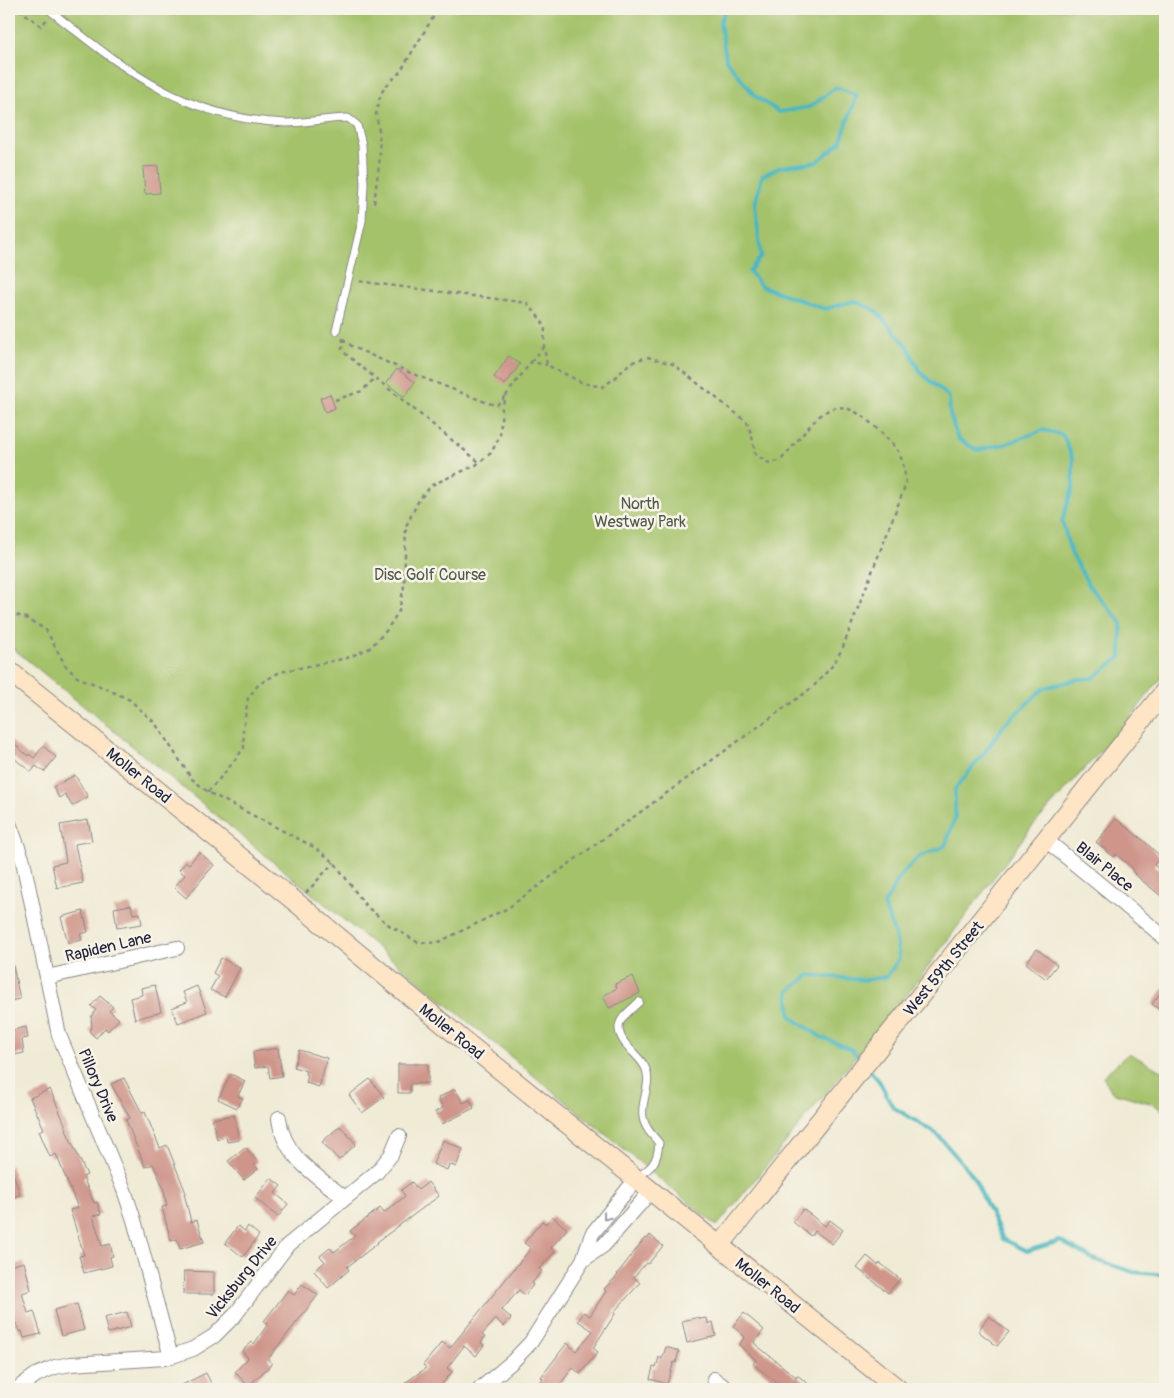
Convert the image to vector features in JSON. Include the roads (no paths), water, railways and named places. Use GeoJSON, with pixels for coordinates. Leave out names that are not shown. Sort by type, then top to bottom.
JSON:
{"type":"FeatureCollection","features":[{"type":"Feature","properties":{"kind":"street","name":"Moller Road"},"geometry":{"type":"LineString","coordinates":[[9,671],[297,903],[458,1036],[898,1389]]}},
{"type":"Feature","properties":{"kind":"street","name":"West 59th Street"},"geometry":{"type":"LineString","coordinates":[[720,1246],[1165,691]]}},
{"type":"Feature","properties":{"kind":"street","name":"Pillory Drive"},"geometry":{"type":"LineString","coordinates":[[9,824],[23,861],[59,1035],[121,1183],[134,1220],[171,1357]]}},
{"type":"Feature","properties":{"kind":"street","name":"Blair Place"},"geometry":{"type":"LineString","coordinates":[[1046,840],[1165,938]]}},
{"type":"Feature","properties":{"kind":"street","name":"Rapiden Lane"},"geometry":{"type":"LineString","coordinates":[[47,977],[177,948]]}},
{"type":"Feature","properties":{"kind":"street"},"geometry":{"type":"LineString","coordinates":[[278,1118],[283,1137],[297,1159],[345,1198]]}},
{"type":"Feature","properties":{"kind":"street","name":"Vicksburg Drive"},"geometry":{"type":"LineString","coordinates":[[17,1389],[40,1373],[66,1364],[171,1357],[193,1349],[214,1336],[223,1328],[287,1246],[377,1172],[391,1155],[399,1136]]}},
{"type":"Feature","properties":{"kind":"street"},"geometry":{"type":"LineString","coordinates":[[480,1389],[532,1342],[583,1260],[604,1245],[644,1185]]}},
{"type":"Feature","properties":{"kind":"street"},"geometry":{"type":"LineString","coordinates":[[714,1378],[727,1389]]}},
{"type":"Feature","properties":{"kind":"lane"},"geometry":{"type":"LineString","coordinates":[[51,11],[97,49],[141,79],[181,100],[205,109],[249,120],[289,123],[348,118],[357,125],[362,145],[363,160],[362,221],[336,332]]}},
{"type":"Feature","properties":{"kind":"lane"},"geometry":{"type":"LineString","coordinates":[[639,1002],[621,1019],[618,1028],[620,1036],[645,1067],[648,1080],[642,1116],[647,1128],[659,1143],[658,1158],[644,1185]]}},
{"type":"Feature","properties":{"kind":"waterway"},"geometry":{"type":"LineString","coordinates":[[726,9],[720,22],[726,60],[755,96],[779,112],[810,107],[836,87],[857,95],[840,143],[817,162],[780,167],[762,176],[755,205],[761,257],[749,271],[761,286],[825,309],[854,301],[875,310],[907,346],[920,372],[949,397],[950,414],[958,439],[977,450],[1006,444],[1043,430],[1063,435],[1073,459],[1073,487],[1062,521],[1071,553],[1090,587],[1121,622],[1121,657],[1093,678],[1078,679],[1044,688],[1005,724],[955,789],[955,818],[945,846],[919,857],[900,876],[884,905],[896,938],[899,959],[886,977],[865,980],[809,975],[788,992],[791,1017],[821,1037],[851,1049],[862,1061]]}},
{"type":"Feature","properties":{"kind":"waterway"},"geometry":{"type":"LineString","coordinates":[[868,1068],[879,1081],[893,1107],[937,1134],[973,1176],[1003,1239],[1027,1251],[1060,1241],[1093,1259],[1133,1272],[1165,1275]]}},
{"type":"Feature","properties":{"kind":"park label","name":"North Westway Park"},"geometry":{"type":"Point","coordinates":[640,512]}},
{"type":"Feature","properties":{"kind":"park label","name":"Disc Golf Course"},"geometry":{"type":"Point","coordinates":[430,574]}}]}
